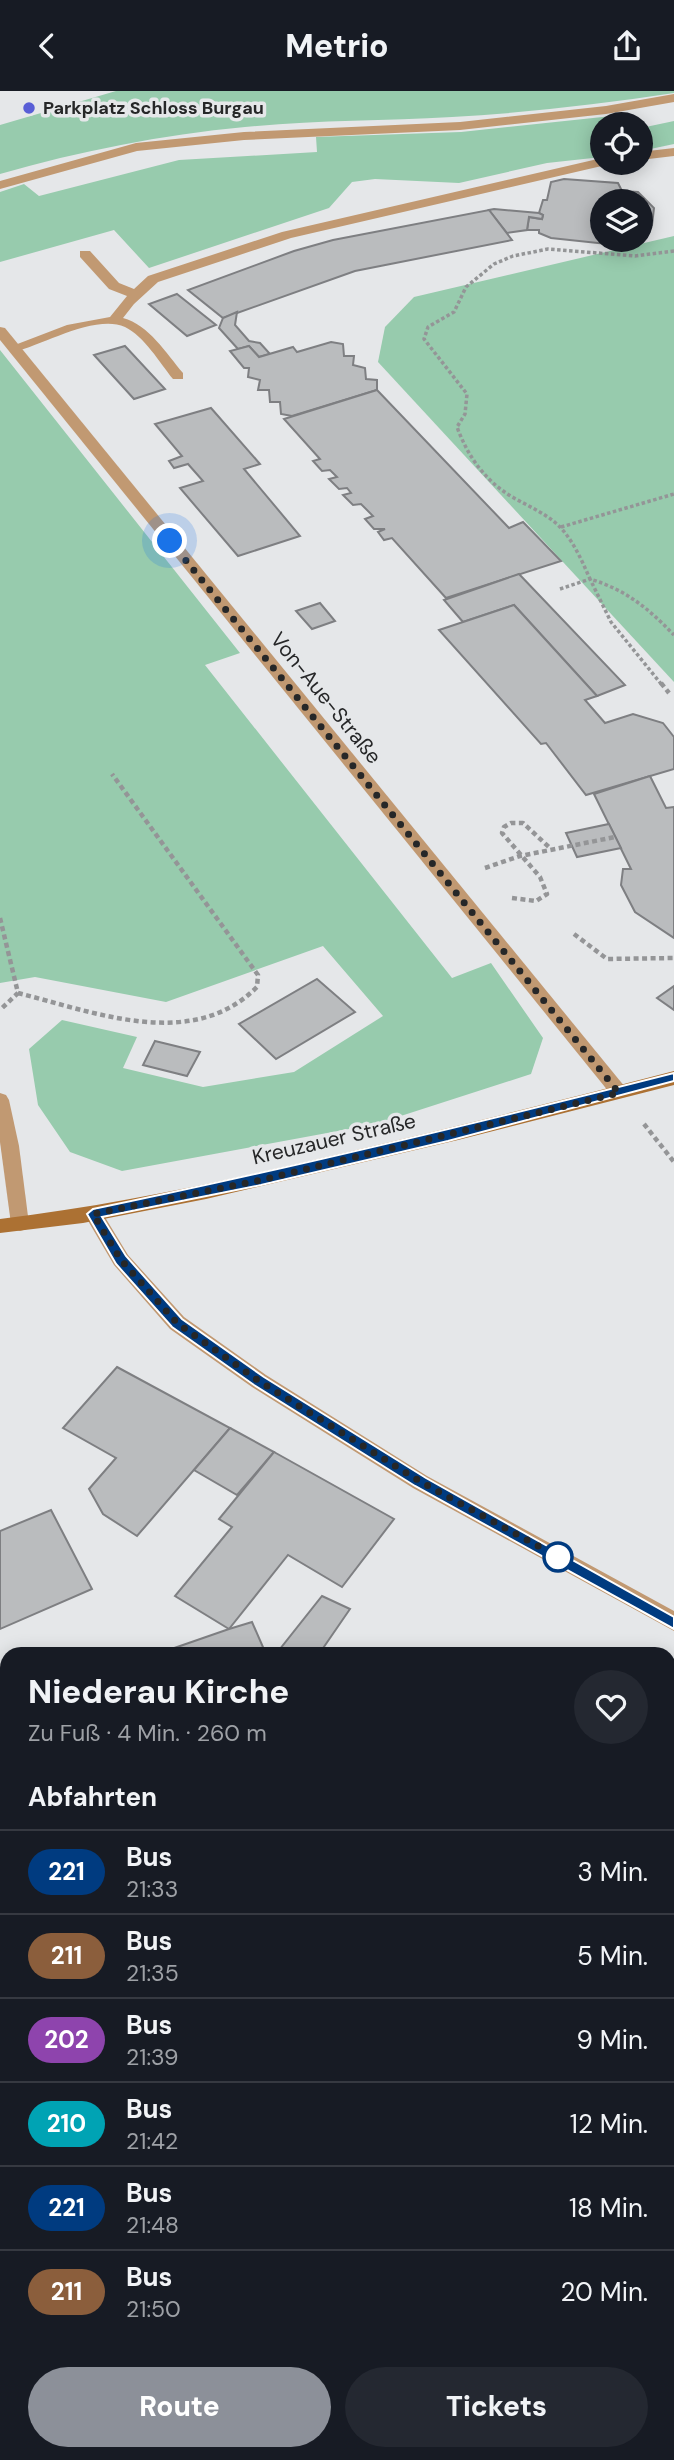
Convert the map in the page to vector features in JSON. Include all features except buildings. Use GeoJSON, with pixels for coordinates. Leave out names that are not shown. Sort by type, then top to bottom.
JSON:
{"type":"FeatureCollection","features":[{"type":"Feature","properties":{"kind":"main road","name":"Kreuzauer Straße"},"geometry":{"type":"LineString","coordinates":[[0,1226],[93,1214],[261,1180],[674,1078]]}},
{"type":"Feature","properties":{"kind":"street"},"geometry":{"type":"LineString","coordinates":[[0,184],[136,147],[257,135],[460,125],[606,110],[674,98]]}},
{"type":"Feature","properties":{"kind":"street"},"geometry":{"type":"LineString","coordinates":[[653,154],[674,152]]}},
{"type":"Feature","properties":{"kind":"street"},"geometry":{"type":"LineString","coordinates":[[114,321],[153,279],[287,235],[590,165]]}},
{"type":"Feature","properties":{"kind":"street"},"geometry":{"type":"LineString","coordinates":[[85,254],[114,286],[136,295]]}},
{"type":"Feature","properties":{"kind":"street"},"geometry":{"type":"LineString","coordinates":[[14,348],[93,321],[114,321],[131,325],[178,376]]}},
{"type":"Feature","properties":{"kind":"street","name":"Von-Aue-Straße"},"geometry":{"type":"LineString","coordinates":[[0,331],[619,1093]]}},
{"type":"Feature","properties":{"kind":"street"},"geometry":{"type":"LineString","coordinates":[[0,1100],[10,1146],[20,1224]]}},
{"type":"Feature","properties":{"kind":"street"},"geometry":{"type":"LineString","coordinates":[[93,1214],[121,1260],[177,1323],[259,1381],[421,1482],[674,1622]]}},
{"type":"Feature","properties":{"kind":"path"},"geometry":{"type":"LineString","coordinates":[[669,693],[611,622],[578,551],[560,527],[537,508],[495,486],[464,447],[457,427],[465,414],[467,394],[424,339],[428,327],[454,312],[466,287],[494,264],[513,256],[548,249],[635,255],[674,251]]}},
{"type":"Feature","properties":{"kind":"path"},"geometry":{"type":"LineString","coordinates":[[560,527],[674,494]]}},
{"type":"Feature","properties":{"kind":"path"},"geometry":{"type":"LineString","coordinates":[[560,589],[590,579],[622,589],[632,595],[674,635]]}},
{"type":"Feature","properties":{"kind":"path"},"geometry":{"type":"LineString","coordinates":[[18,993],[141,1023],[202,1020],[245,999],[257,987],[258,975],[112,774]]}},
{"type":"Feature","properties":{"kind":"path"},"geometry":{"type":"LineString","coordinates":[[503,888],[513,898],[525,902],[536,901],[547,894],[546,884],[509,845],[502,833],[504,827],[511,823],[523,823],[551,849]]}},
{"type":"Feature","properties":{"kind":"path"},"geometry":{"type":"LineString","coordinates":[[494,865],[520,856],[615,837]]}},
{"type":"Feature","properties":{"kind":"path"},"geometry":{"type":"LineString","coordinates":[[487,867],[495,878]]}},
{"type":"Feature","properties":{"kind":"path"},"geometry":{"type":"LineString","coordinates":[[0,918],[18,993]]}},
{"type":"Feature","properties":{"kind":"path"},"geometry":{"type":"LineString","coordinates":[[574,934],[607,959],[674,958]]}},
{"type":"Feature","properties":{"kind":"path"},"geometry":{"type":"LineString","coordinates":[[0,1010],[18,993]]}},
{"type":"Feature","properties":{"kind":"green space"},"geometry":{"type":"Polygon","coordinates":[[[116,91],[674,93],[508,113],[297,123],[214,130],[121,145],[0,174],[0,125],[116,91]]]}},
{"type":"Feature","properties":{"kind":"green space"},"geometry":{"type":"Polygon","coordinates":[[[590,118],[590,158],[547,163],[459,183],[375,179],[352,182],[329,208],[149,268],[114,230],[0,262],[0,192],[24,184],[39,196],[179,160],[317,152],[316,137],[461,132],[590,118]]]}},
{"type":"Feature","properties":{"kind":"green space"},"geometry":{"type":"Polygon","coordinates":[[[674,121],[674,144],[653,148],[653,125],[674,121]]]}},
{"type":"Feature","properties":{"kind":"green space"},"geometry":{"type":"Polygon","coordinates":[[[674,236],[674,682],[378,362],[385,327],[414,297],[606,252],[653,252],[653,241],[674,236]]]}},
{"type":"Feature","properties":{"kind":"green space"},"geometry":{"type":"Polygon","coordinates":[[[0,350],[240,653],[205,665],[452,978],[491,963],[543,1038],[531,1074],[376,1124],[122,1171],[70,1152],[38,1105],[29,1049],[62,1020],[137,1037],[123,1068],[203,1087],[294,1072],[383,1016],[323,946],[166,1002],[35,977],[0,983],[0,350]]]}},
{"type":"Feature","properties":{"kind":"bus line","name":"221"},"geometry":{"type":"LineString","coordinates":[[674,1078],[448,1136],[261,1180],[93,1214],[121,1260],[177,1323],[259,1381],[421,1482],[674,1622]]}},
{"type":"Feature","properties":{"kind":"place","name":"Parkplatz Schloss Burgau"},"geometry":{"type":"Point","coordinates":[29,108]}},
{"type":"Feature","properties":{"kind":"route"},"geometry":{"type":"LineString","coordinates":[[170,541],[619,1093],[261,1180],[93,1214],[121,1260],[177,1323],[259,1381],[421,1482],[558,1557]]}}]}
